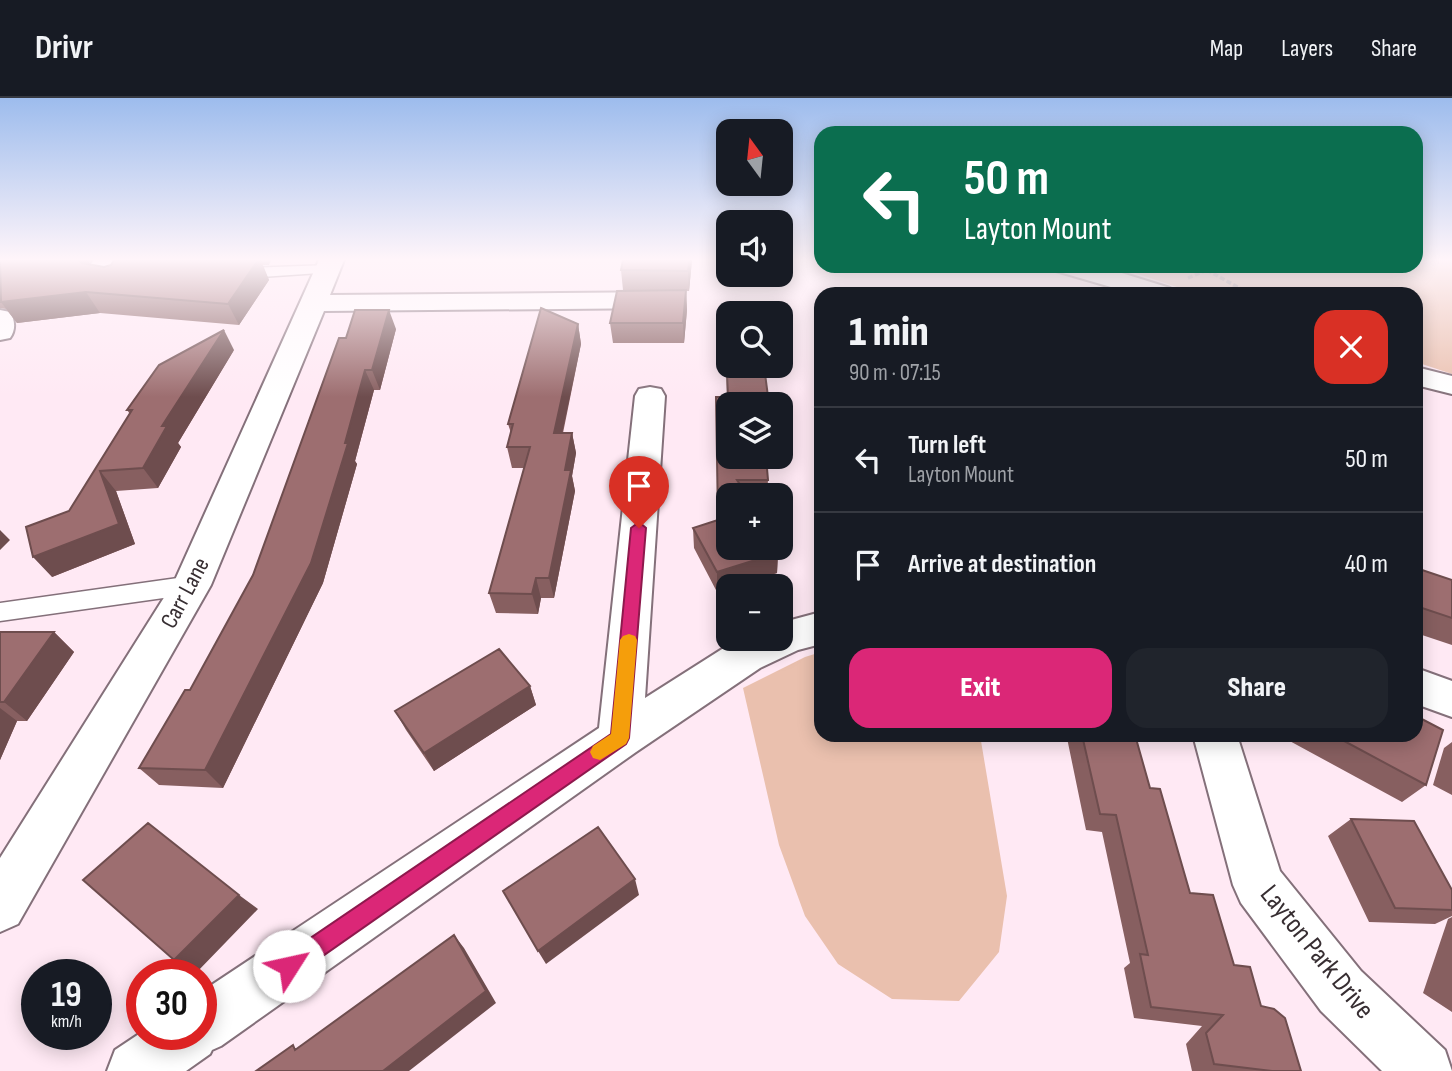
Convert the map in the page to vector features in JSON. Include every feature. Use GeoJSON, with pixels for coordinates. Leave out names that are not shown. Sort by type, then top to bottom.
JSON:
{"type":"FeatureCollection","features":[{"type":"Feature","properties":{"kind":"street","name":"Carr Lane"},"geometry":{"type":"LineString","coordinates":[[0,906],[192,585],[312,305]]}},
{"type":"Feature","properties":{"kind":"street"},"geometry":{"type":"LineString","coordinates":[[0,318],[0,332]]}},
{"type":"Feature","properties":{"kind":"street"},"geometry":{"type":"LineString","coordinates":[[1423,378],[1452,385]]}},
{"type":"Feature","properties":{"kind":"street"},"geometry":{"type":"LineString","coordinates":[[620,738],[650,396]]}},
{"type":"Feature","properties":{"kind":"street"},"geometry":{"type":"LineString","coordinates":[[217,1015],[620,738],[745,656],[788,637],[814,630]]}},
{"type":"Feature","properties":{"kind":"street"},"geometry":{"type":"LineString","coordinates":[[1423,689],[1452,699]]}},
{"type":"Feature","properties":{"kind":"street","name":"Layton Park Drive"},"geometry":{"type":"LineString","coordinates":[[1217,742],[1259,885],[1341,991],[1424,1071]]}},
{"type":"Feature","properties":{"kind":"street"},"geometry":{"type":"LineString","coordinates":[[136,1071],[167,1050]]}},
{"type":"Feature","properties":{"kind":"lane"},"geometry":{"type":"LineString","coordinates":[[0,612],[192,585]]}},
{"type":"Feature","properties":{"kind":"shaded area"},"geometry":{"type":"Polygon","coordinates":[[[1423,305],[1452,305],[1452,374],[1423,364],[1423,305]]]}},
{"type":"Feature","properties":{"kind":"shaded area"},"geometry":{"type":"Polygon","coordinates":[[[814,654],[814,742],[981,742],[1007,896],[999,952],[959,1001],[892,999],[838,964],[805,916],[779,845],[743,688],[814,654]]]}},
{"type":"Feature","properties":{"kind":"building"},"geometry":{"type":"Polygon","coordinates":[[[614,305],[685,305],[683,323],[610,323],[614,305]]]}},
{"type":"Feature","properties":{"kind":"building"},"geometry":{"type":"Polygon","coordinates":[[[541,308],[578,324],[554,433],[572,433],[565,470],[571,470],[549,578],[536,578],[532,594],[489,593],[530,447],[507,447],[513,424],[508,424],[541,308]]]}},
{"type":"Feature","properties":{"kind":"building"},"geometry":{"type":"Polygon","coordinates":[[[355,310],[389,310],[372,370],[365,370],[345,443],[348,443],[311,563],[205,770],[139,768],[185,690],[190,690],[253,575],[339,338],[346,338],[355,310]]]}},
{"type":"Feature","properties":{"kind":"building"},"geometry":{"type":"Polygon","coordinates":[[[224,330],[162,426],[167,426],[143,468],[100,471],[119,524],[33,557],[26,527],[69,511],[132,410],[127,410],[159,365],[224,330]]]}},
{"type":"Feature","properties":{"kind":"building"},"geometry":{"type":"Polygon","coordinates":[[[727,378],[766,378],[767,392],[728,392],[727,378]]]}},
{"type":"Feature","properties":{"kind":"building"},"geometry":{"type":"Polygon","coordinates":[[[717,469],[767,469],[768,480],[717,483],[717,469]]]}},
{"type":"Feature","properties":{"kind":"building"},"geometry":{"type":"Polygon","coordinates":[[[716,521],[716,560],[756,560],[717,572],[693,528],[716,521]]]}},
{"type":"Feature","properties":{"kind":"building"},"geometry":{"type":"Polygon","coordinates":[[[1423,570],[1452,580],[1452,618],[1423,608],[1423,570]]]}},
{"type":"Feature","properties":{"kind":"building"},"geometry":{"type":"Polygon","coordinates":[[[0,632],[54,632],[4,702],[0,702],[0,632]]]}},
{"type":"Feature","properties":{"kind":"building"},"geometry":{"type":"Polygon","coordinates":[[[499,649],[530,686],[424,753],[395,711],[499,649]]]}},
{"type":"Feature","properties":{"kind":"building"},"geometry":{"type":"Polygon","coordinates":[[[1423,720],[1443,730],[1426,785],[1346,742],[1423,742],[1423,720]]]}},
{"type":"Feature","properties":{"kind":"building"},"geometry":{"type":"Polygon","coordinates":[[[1084,742],[1137,742],[1150,788],[1160,789],[1190,893],[1213,895],[1234,965],[1250,967],[1261,1006],[1274,1009],[1285,1018],[1301,1071],[1272,1071],[1214,1064],[1206,1033],[1223,1015],[1151,1007],[1140,954],[1148,955],[1116,815],[1100,814],[1084,742]]]}},
{"type":"Feature","properties":{"kind":"building"},"geometry":{"type":"Polygon","coordinates":[[[1351,819],[1414,821],[1452,890],[1452,910],[1395,908],[1351,819]]]}},
{"type":"Feature","properties":{"kind":"building"},"geometry":{"type":"Polygon","coordinates":[[[148,823],[239,895],[173,959],[83,880],[148,823]]]}},
{"type":"Feature","properties":{"kind":"building"},"geometry":{"type":"Polygon","coordinates":[[[598,827],[635,879],[538,951],[503,891],[598,827]]]}},
{"type":"Feature","properties":{"kind":"building"},"geometry":{"type":"Polygon","coordinates":[[[454,935],[486,991],[383,1071],[256,1071],[293,1045],[295,1050],[454,935]]]}},
{"type":"Feature","properties":{"kind":"slow traffic"},"geometry":{"type":"LineString","coordinates":[[600,752],[620,738],[629,640]]}},
{"type":"Feature","properties":{"kind":"route"},"geometry":{"type":"LineString","coordinates":[[289,966],[620,738],[639,528]]}}]}
